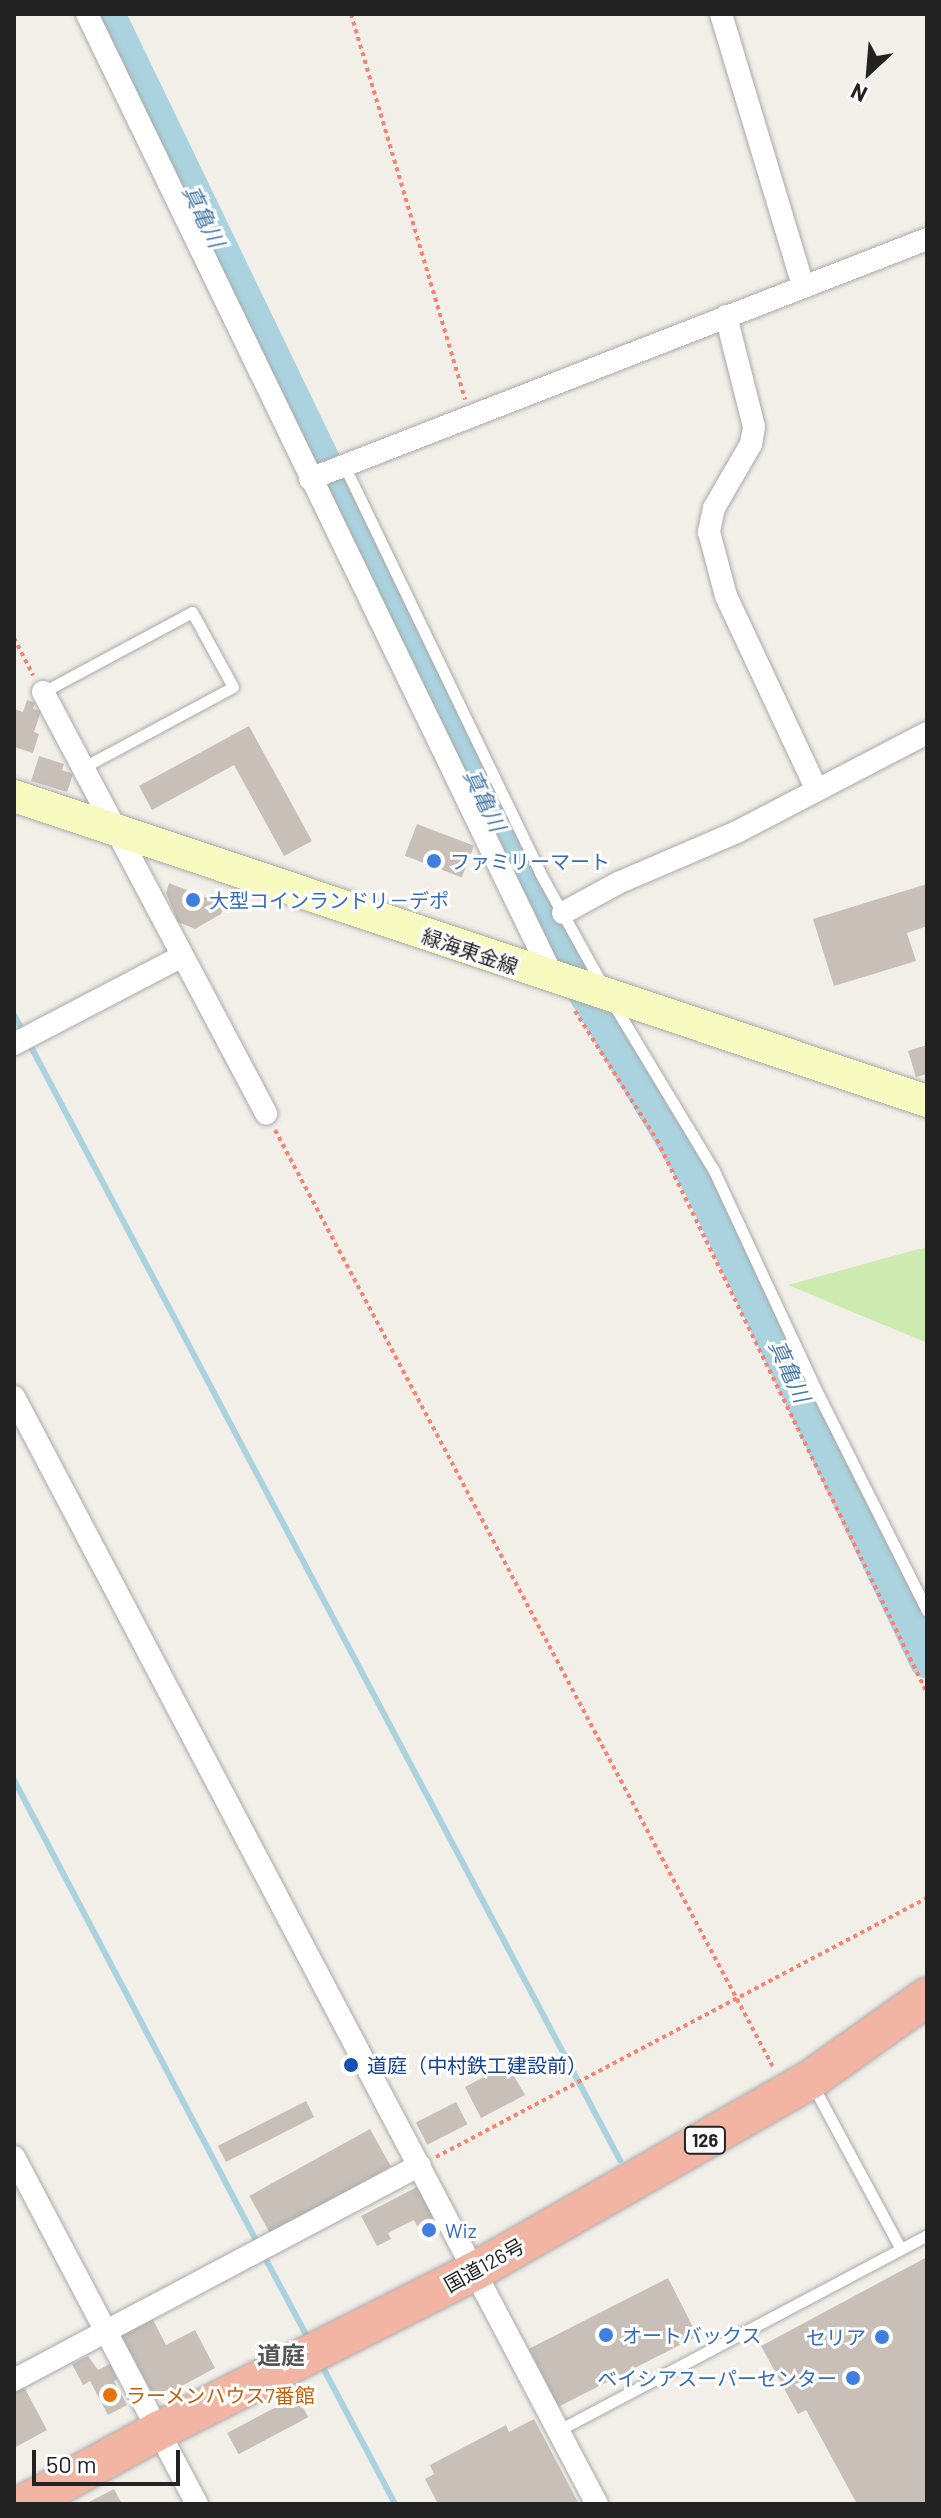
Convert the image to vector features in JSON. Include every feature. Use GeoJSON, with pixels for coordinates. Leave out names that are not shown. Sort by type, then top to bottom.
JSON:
{"type":"FeatureCollection","features":[{"type":"Feature","properties":{"kind":"highway","name":"国道126号"},"geometry":{"type":"LineString","coordinates":[[24,2504],[158,2431],[475,2271],[798,2086],[927,1997]]}},
{"type":"Feature","properties":{"kind":"main road","name":"緑海東金線"},"geometry":{"type":"LineString","coordinates":[[14,796],[554,979],[927,1101]]}},
{"type":"Feature","properties":{"kind":"street"},"geometry":{"type":"LineString","coordinates":[[87,14],[554,979]]}},
{"type":"Feature","properties":{"kind":"street"},"geometry":{"type":"LineString","coordinates":[[721,14],[803,286]]}},
{"type":"Feature","properties":{"kind":"street"},"geometry":{"type":"LineString","coordinates":[[310,479],[470,414],[927,239]]}},
{"type":"Feature","properties":{"kind":"street"},"geometry":{"type":"LineString","coordinates":[[726,316],[754,427],[751,444],[714,508],[709,532],[726,596],[816,788]]}},
{"type":"Feature","properties":{"kind":"street"},"geometry":{"type":"LineString","coordinates":[[43,692],[266,1114]]}},
{"type":"Feature","properties":{"kind":"street"},"geometry":{"type":"LineString","coordinates":[[563,913],[618,883],[737,832],[816,788],[927,733]]}},
{"type":"Feature","properties":{"kind":"street"},"geometry":{"type":"LineString","coordinates":[[14,1044],[182,956]]}},
{"type":"Feature","properties":{"kind":"street"},"geometry":{"type":"LineString","coordinates":[[14,1397],[597,2504]]}},
{"type":"Feature","properties":{"kind":"street"},"geometry":{"type":"LineString","coordinates":[[14,2157],[197,2504]]}},
{"type":"Feature","properties":{"kind":"street"},"geometry":{"type":"LineString","coordinates":[[14,2380],[420,2165]]}},
{"type":"Feature","properties":{"kind":"lane"},"geometry":{"type":"LineString","coordinates":[[343,464],[471,732],[563,913],[609,997],[714,1171],[816,1390],[927,1611]]}},
{"type":"Feature","properties":{"kind":"lane"},"geometry":{"type":"LineString","coordinates":[[43,692],[192,612],[233,687],[82,768]]}},
{"type":"Feature","properties":{"kind":"lane"},"geometry":{"type":"LineString","coordinates":[[798,2086],[901,2249]]}},
{"type":"Feature","properties":{"kind":"lane"},"geometry":{"type":"LineString","coordinates":[[559,2430],[927,2235]]}},
{"type":"Feature","properties":{"kind":"path"},"geometry":{"type":"LineString","coordinates":[[351,14],[470,414]]}},
{"type":"Feature","properties":{"kind":"path"},"geometry":{"type":"LineString","coordinates":[[14,638],[43,692]]}},
{"type":"Feature","properties":{"kind":"path"},"geometry":{"type":"LineString","coordinates":[[554,979],[657,1140],[927,1693]]}},
{"type":"Feature","properties":{"kind":"path"},"geometry":{"type":"LineString","coordinates":[[266,1114],[737,1999],[798,2086]]}},
{"type":"Feature","properties":{"kind":"path"},"geometry":{"type":"LineString","coordinates":[[420,2165],[927,1898]]}},
{"type":"Feature","properties":{"kind":"green space"},"geometry":{"type":"Polygon","coordinates":[[[927,1247],[927,1343],[788,1285],[911,1251],[927,1247]]]}},
{"type":"Feature","properties":{"kind":"building"},"geometry":{"type":"Polygon","coordinates":[[[27,700],[35,703],[33,709],[41,711],[34,732],[39,734],[33,753],[14,747],[14,709],[23,712],[27,700]]]}},
{"type":"Feature","properties":{"kind":"building"},"geometry":{"type":"Polygon","coordinates":[[[249,726],[312,841],[284,856],[234,765],[152,810],[139,786],[249,726]]]}},
{"type":"Feature","properties":{"kind":"building"},"geometry":{"type":"Polygon","coordinates":[[[39,756],[64,764],[62,770],[73,774],[67,792],[31,781],[39,756]]]}},
{"type":"Feature","properties":{"kind":"building"},"geometry":{"type":"Polygon","coordinates":[[[417,824],[474,846],[462,878],[405,856],[417,824]]]}},
{"type":"Feature","properties":{"kind":"building"},"geometry":{"type":"Polygon","coordinates":[[[169,883],[225,905],[221,914],[195,929],[178,922],[166,893],[169,883]]]}},
{"type":"Feature","properties":{"kind":"building"},"geometry":{"type":"Polygon","coordinates":[[[927,884],[927,926],[907,933],[916,961],[834,986],[813,919],[927,884]]]}},
{"type":"Feature","properties":{"kind":"building"},"geometry":{"type":"Polygon","coordinates":[[[927,1045],[927,1074],[916,1077],[908,1051],[927,1045]]]}},
{"type":"Feature","properties":{"kind":"building"},"geometry":{"type":"Polygon","coordinates":[[[510,2069],[525,2095],[481,2118],[465,2087],[497,2070],[499,2075],[510,2069]]]}},
{"type":"Feature","properties":{"kind":"building"},"geometry":{"type":"Polygon","coordinates":[[[306,2101],[314,2117],[226,2162],[218,2146],[306,2101]]]}},
{"type":"Feature","properties":{"kind":"building"},"geometry":{"type":"Polygon","coordinates":[[[456,2102],[467,2124],[427,2145],[416,2122],[456,2102]]]}},
{"type":"Feature","properties":{"kind":"building"},"geometry":{"type":"Polygon","coordinates":[[[370,2129],[391,2167],[270,2234],[249,2196],[370,2129]]]}},
{"type":"Feature","properties":{"kind":"building"},"geometry":{"type":"Polygon","coordinates":[[[417,2187],[433,2218],[417,2226],[414,2220],[388,2233],[391,2239],[377,2246],[361,2216],[417,2187]]]}},
{"type":"Feature","properties":{"kind":"building","name":"ベイシアスーパーセンター"},"geometry":{"type":"Polygon","coordinates":[[[927,2257],[927,2504],[857,2504],[806,2410],[798,2414],[761,2346],[927,2257]]]}},
{"type":"Feature","properties":{"kind":"building"},"geometry":{"type":"Polygon","coordinates":[[[668,2278],[698,2336],[559,2407],[529,2349],[668,2278]]]}},
{"type":"Feature","properties":{"kind":"building"},"geometry":{"type":"Polygon","coordinates":[[[151,2316],[166,2345],[195,2330],[215,2368],[156,2400],[120,2333],[151,2316]]]}},
{"type":"Feature","properties":{"kind":"building","name":"ラーメンハウス7番館"},"geometry":{"type":"Polygon","coordinates":[[[88,2356],[98,2370],[110,2364],[118,2379],[114,2381],[127,2405],[108,2415],[90,2381],[83,2385],[72,2364],[88,2356]]]}},
{"type":"Feature","properties":{"kind":"building"},"geometry":{"type":"Polygon","coordinates":[[[22,2383],[47,2430],[14,2448],[14,2387],[22,2383]]]}},
{"type":"Feature","properties":{"kind":"building"},"geometry":{"type":"Polygon","coordinates":[[[297,2396],[308,2417],[239,2454],[227,2433],[297,2396]]]}},
{"type":"Feature","properties":{"kind":"building"},"geometry":{"type":"Polygon","coordinates":[[[534,2419],[579,2504],[438,2504],[425,2479],[434,2474],[430,2465],[506,2425],[509,2432],[534,2419]]]}},
{"type":"Feature","properties":{"kind":"building"},"geometry":{"type":"Polygon","coordinates":[[[114,2489],[122,2504],[85,2504],[114,2489]]]}},
{"type":"Feature","properties":{"kind":"waterway","name":"真亀川"},"geometry":{"type":"LineString","coordinates":[[107,14],[549,931],[702,1187],[927,1660]]}},
{"type":"Feature","properties":{"kind":"waterway"},"geometry":{"type":"LineString","coordinates":[[14,1015],[24,1033]]}},
{"type":"Feature","properties":{"kind":"waterway"},"geometry":{"type":"LineString","coordinates":[[29,1043],[620,2160]]}},
{"type":"Feature","properties":{"kind":"waterway"},"geometry":{"type":"LineString","coordinates":[[14,1780],[258,2244]]}},
{"type":"Feature","properties":{"kind":"waterway"},"geometry":{"type":"LineString","coordinates":[[263,2254],[309,2340]]}},
{"type":"Feature","properties":{"kind":"waterway"},"geometry":{"type":"LineString","coordinates":[[321,2364],[395,2504]]}},
{"type":"Feature","properties":{"kind":"place","name":"ファミリーマート"},"geometry":{"type":"Point","coordinates":[434,861]}},
{"type":"Feature","properties":{"kind":"place","name":"大型コインランドリ－デポ"},"geometry":{"type":"Point","coordinates":[193,900]}},
{"type":"Feature","properties":{"kind":"place","name":"道庭（中村鉄工建設前）"},"geometry":{"type":"Point","coordinates":[351,2065]}},
{"type":"Feature","properties":{"kind":"place","name":"Wiz"},"geometry":{"type":"Point","coordinates":[429,2230]}},
{"type":"Feature","properties":{"kind":"place","name":"オートバックス"},"geometry":{"type":"Point","coordinates":[606,2335]}},
{"type":"Feature","properties":{"kind":"place","name":"セリア"},"geometry":{"type":"Point","coordinates":[882,2337]}},
{"type":"Feature","properties":{"kind":"place","name":"ベイシアスーパーセンター"},"geometry":{"type":"Point","coordinates":[853,2378]}},
{"type":"Feature","properties":{"kind":"place","name":"ラーメンハウス7番館"},"geometry":{"type":"Point","coordinates":[110,2395]}},
{"type":"Feature","properties":{"kind":"district","name":"道庭"},"geometry":{"type":"Point","coordinates":[281,2355]}}]}
